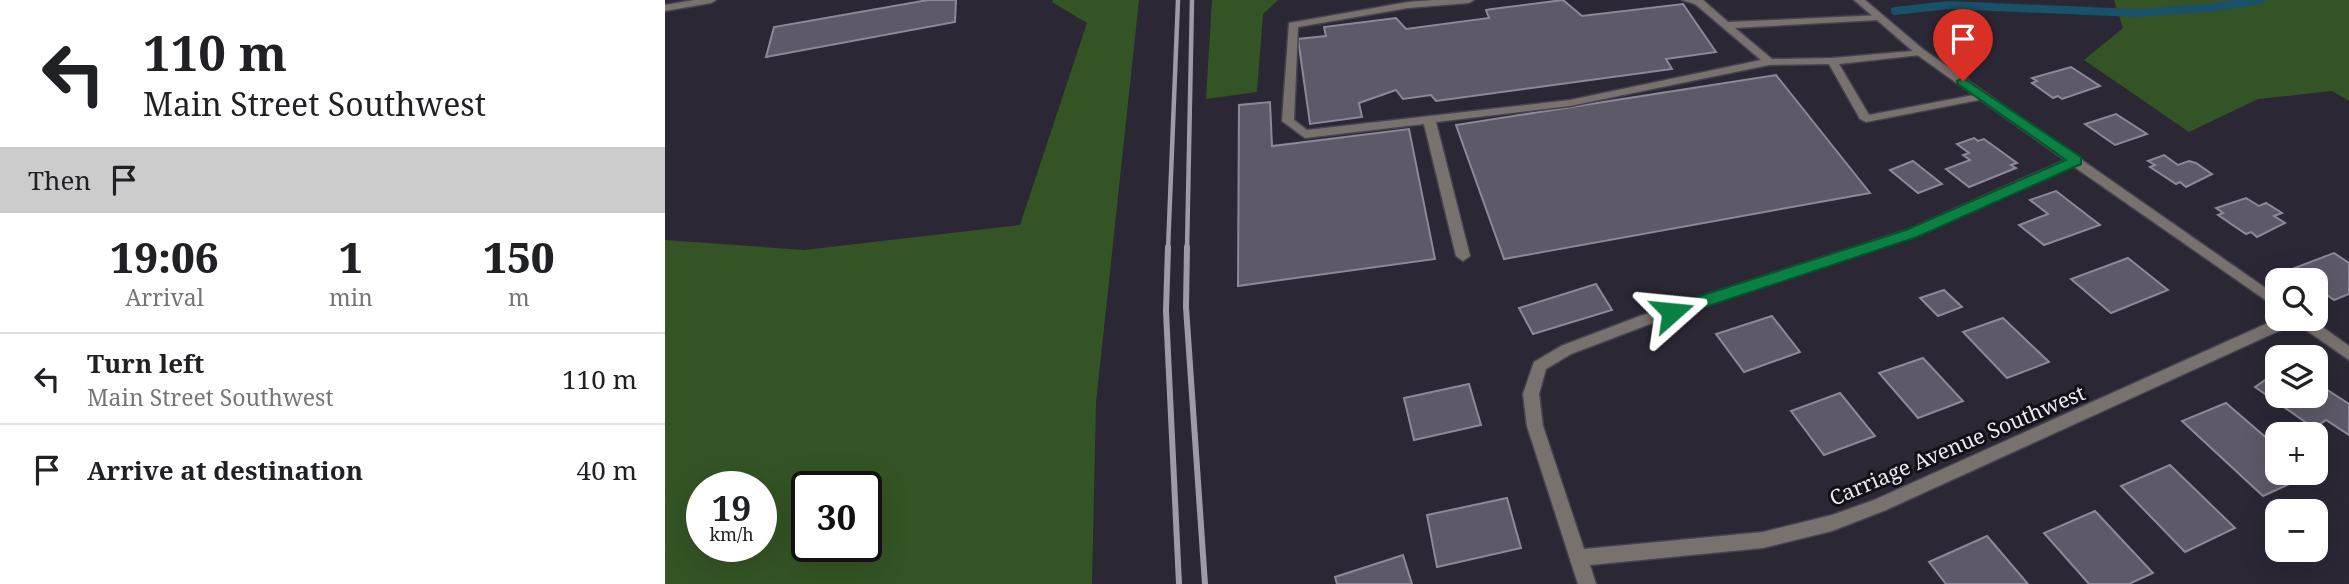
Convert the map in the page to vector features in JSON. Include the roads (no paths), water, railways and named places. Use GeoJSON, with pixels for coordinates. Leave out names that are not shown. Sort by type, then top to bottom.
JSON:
{"type":"FeatureCollection","features":[{"type":"Feature","properties":{"kind":"street"},"geometry":{"type":"LineString","coordinates":[[665,8],[711,0]]}},
{"type":"Feature","properties":{"kind":"street"},"geometry":{"type":"LineString","coordinates":[[1469,0],[1408,5],[1293,25],[1288,121],[1305,134],[1570,103],[1769,62],[1832,61],[1920,52]]}},
{"type":"Feature","properties":{"kind":"street"},"geometry":{"type":"LineString","coordinates":[[1687,0],[1697,1],[1769,62]]}},
{"type":"Feature","properties":{"kind":"street"},"geometry":{"type":"LineString","coordinates":[[1859,0],[1920,52],[2265,294]]}},
{"type":"Feature","properties":{"kind":"street"},"geometry":{"type":"LineString","coordinates":[[1726,25],[1878,17]]}},
{"type":"Feature","properties":{"kind":"street"},"geometry":{"type":"LineString","coordinates":[[1832,61],[1866,119],[1984,96]]}},
{"type":"Feature","properties":{"kind":"street"},"geometry":{"type":"LineString","coordinates":[[1429,119],[1463,256]]}},
{"type":"Feature","properties":{"kind":"street"},"geometry":{"type":"LineString","coordinates":[[1587,584],[1535,426],[1531,394],[1539,366],[1566,350],[1645,320],[1912,233],[2076,160]]}},
{"type":"Feature","properties":{"kind":"street","name":"Carriage Avenue Southwest"},"geometry":{"type":"LineString","coordinates":[[1579,558],[1763,540],[1832,523],[1880,505],[2265,331]]}},
{"type":"Feature","properties":{"kind":"street"},"geometry":{"type":"LineString","coordinates":[[2317,331],[2349,354]]}},
{"type":"Feature","properties":{"kind":"waterway"},"geometry":{"type":"LineString","coordinates":[[1895,11],[1948,5],[2134,13],[2209,8],[2261,0]]}},
{"type":"Feature","properties":{"kind":"railway"},"geometry":{"type":"LineString","coordinates":[[1168,249],[1178,0]]}},
{"type":"Feature","properties":{"kind":"railway"},"geometry":{"type":"LineString","coordinates":[[1187,249],[1192,0]]}},
{"type":"Feature","properties":{"kind":"railway"},"geometry":{"type":"LineString","coordinates":[[1168,247],[1166,311],[1179,584]]}},
{"type":"Feature","properties":{"kind":"railway"},"geometry":{"type":"LineString","coordinates":[[1187,247],[1186,307],[1205,584]]}}]}
